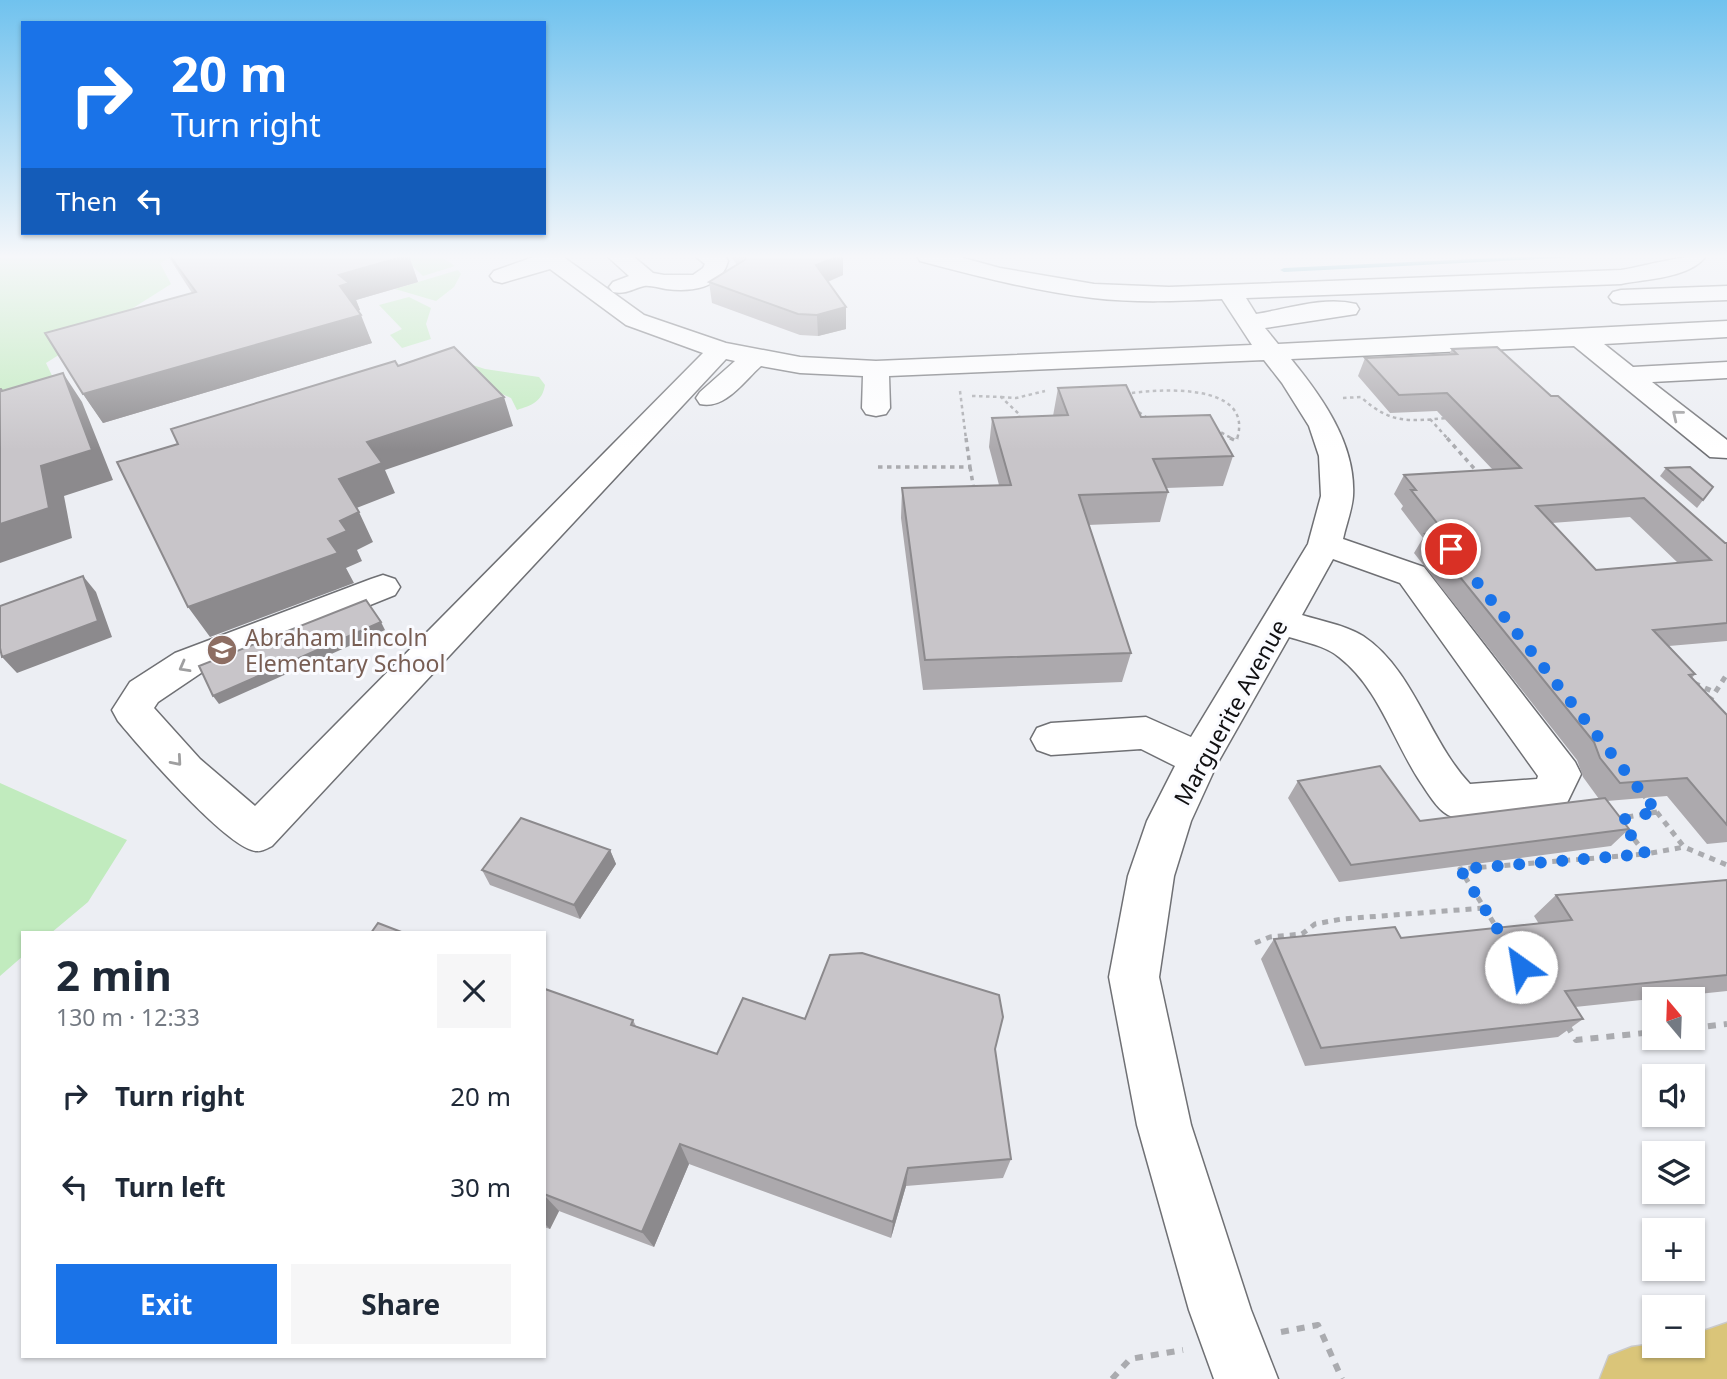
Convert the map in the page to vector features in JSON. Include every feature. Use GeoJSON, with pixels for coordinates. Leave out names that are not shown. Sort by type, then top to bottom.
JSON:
{"type":"FeatureCollection","features":[{"type":"Feature","properties":{"kind":"main road"},"geometry":{"type":"LineString","coordinates":[[1632,1379],[1675,1373],[1727,1355]]}},
{"type":"Feature","properties":{"kind":"street"},"geometry":{"type":"LineString","coordinates":[[636,320],[720,350],[800,365],[876,369],[1259,337],[1487,343],[1727,329]]}},
{"type":"Feature","properties":{"kind":"street","name":"Marguerite Avenue"},"geometry":{"type":"LineString","coordinates":[[1246,1379],[1220,1310],[1164,1125],[1134,976],[1151,876],[1169,821],[1199,759],[1325,544],[1337,496],[1334,456],[1317,416],[1293,379],[1248,320]]}},
{"type":"Feature","properties":{"kind":"street"},"geometry":{"type":"LineString","coordinates":[[1259,337],[1297,320]]}},
{"type":"Feature","properties":{"kind":"street"},"geometry":{"type":"LineString","coordinates":[[626,347],[655,327]]}},
{"type":"Feature","properties":{"kind":"street"},"geometry":{"type":"LineString","coordinates":[[1580,338],[1721,451],[1727,449]]}},
{"type":"Feature","properties":{"kind":"street"},"geometry":{"type":"LineString","coordinates":[[1487,343],[1513,366]]}},
{"type":"Feature","properties":{"kind":"street"},"geometry":{"type":"LineString","coordinates":[[383,587],[188,663],[144,692],[132,710],[185,771],[257,833],[720,350]]}},
{"type":"Feature","properties":{"kind":"street"},"geometry":{"type":"LineString","coordinates":[[710,398],[755,357]]}},
{"type":"Feature","properties":{"kind":"street"},"geometry":{"type":"LineString","coordinates":[[876,369],[876,408]]}},
{"type":"Feature","properties":{"kind":"street"},"geometry":{"type":"LineString","coordinates":[[1627,375],[1727,370]]}},
{"type":"Feature","properties":{"kind":"street"},"geometry":{"type":"LineString","coordinates":[[1281,621],[1351,646],[1382,680],[1443,785],[1461,802],[1550,795],[1560,774],[1412,575],[1325,544]]}},
{"type":"Feature","properties":{"kind":"street"},"geometry":{"type":"LineString","coordinates":[[1051,739],[1146,733],[1199,759]]}},
{"type":"Feature","properties":{"kind":"path"},"geometry":{"type":"LineString","coordinates":[[959,383],[975,501]]}},
{"type":"Feature","properties":{"kind":"path"},"geometry":{"type":"LineString","coordinates":[[960,396],[1016,398],[1051,388]]}},
{"type":"Feature","properties":{"kind":"path"},"geometry":{"type":"LineString","coordinates":[[1115,396],[1144,390],[1192,391],[1219,397],[1236,412],[1240,434],[1236,441],[1219,429],[1209,428]]}},
{"type":"Feature","properties":{"kind":"path"},"geometry":{"type":"LineString","coordinates":[[1002,397],[1020,415],[1018,423]]}},
{"type":"Feature","properties":{"kind":"path"},"geometry":{"type":"LineString","coordinates":[[1343,398],[1361,397],[1375,412],[1393,421],[1453,417]]}},
{"type":"Feature","properties":{"kind":"path"},"geometry":{"type":"LineString","coordinates":[[1125,402],[1151,420]]}},
{"type":"Feature","properties":{"kind":"path"},"geometry":{"type":"LineString","coordinates":[[1430,419],[1486,481]]}},
{"type":"Feature","properties":{"kind":"path"},"geometry":{"type":"LineString","coordinates":[[878,467],[971,467]]}},
{"type":"Feature","properties":{"kind":"path"},"geometry":{"type":"LineString","coordinates":[[1699,699],[1707,707],[1727,674]]}},
{"type":"Feature","properties":{"kind":"path"},"geometry":{"type":"LineString","coordinates":[[1692,691],[1687,682],[1714,692]]}},
{"type":"Feature","properties":{"kind":"path"},"geometry":{"type":"LineString","coordinates":[[1640,791],[1684,847],[1727,865]]}},
{"type":"Feature","properties":{"kind":"path"},"geometry":{"type":"LineString","coordinates":[[1646,854],[1621,823],[1627,817],[1657,812]]}},
{"type":"Feature","properties":{"kind":"path"},"geometry":{"type":"LineString","coordinates":[[1505,942],[1460,869],[1646,854],[1684,847]]}},
{"type":"Feature","properties":{"kind":"path"},"geometry":{"type":"LineString","coordinates":[[1255,943],[1270,937],[1302,934],[1315,924],[1342,919],[1484,908]]}},
{"type":"Feature","properties":{"kind":"path"},"geometry":{"type":"LineString","coordinates":[[1564,1020],[1576,1040],[1642,1033]]}},
{"type":"Feature","properties":{"kind":"path"},"geometry":{"type":"LineString","coordinates":[[1705,1027],[1727,1024]]}},
{"type":"Feature","properties":{"kind":"path"},"geometry":{"type":"LineString","coordinates":[[1112,1379],[1130,1359]]}},
{"type":"Feature","properties":{"kind":"green space"},"geometry":{"type":"Polygon","coordinates":[[[0,320],[113,320],[46,363],[56,384],[0,392],[0,320]]]}},
{"type":"Feature","properties":{"kind":"green space"},"geometry":{"type":"Polygon","coordinates":[[[394,320],[427,320],[431,339],[402,348],[390,335],[402,329],[394,320]]]}},
{"type":"Feature","properties":{"kind":"green space"},"geometry":{"type":"Polygon","coordinates":[[[454,359],[485,369],[539,377],[545,385],[544,391],[536,402],[517,410],[511,398],[502,394],[488,399],[454,359]]]}},
{"type":"Feature","properties":{"kind":"green space"},"geometry":{"type":"Polygon","coordinates":[[[0,783],[127,840],[88,902],[53,931],[21,931],[21,958],[0,976],[0,783]]]}},
{"type":"Feature","properties":{"kind":"building"},"geometry":{"type":"Polygon","coordinates":[[[92,320],[342,320],[83,394],[45,333],[92,320]]]}},
{"type":"Feature","properties":{"kind":"building"},"geometry":{"type":"Polygon","coordinates":[[[454,347],[504,397],[367,442],[382,463],[339,479],[359,512],[340,521],[347,531],[328,539],[338,553],[188,607],[117,462],[178,444],[171,429],[395,361],[398,366],[454,347]]]}},
{"type":"Feature","properties":{"kind":"building"},"geometry":{"type":"Polygon","coordinates":[[[1497,347],[1551,396],[1558,396],[1727,543],[1727,623],[1653,630],[1695,674],[1689,675],[1727,715],[1727,825],[1687,778],[1620,783],[1600,758],[1594,742],[1425,534],[1445,533],[1411,490],[1416,490],[1404,475],[1521,468],[1447,393],[1399,395],[1365,358],[1457,354],[1452,349],[1497,347]],[[1644,498],[1536,506],[1596,570],[1711,560],[1644,498]]]}},
{"type":"Feature","properties":{"kind":"building"},"geometry":{"type":"Polygon","coordinates":[[[63,373],[92,450],[41,466],[49,508],[0,524],[0,389],[2,391],[63,373]]]}},
{"type":"Feature","properties":{"kind":"building"},"geometry":{"type":"Polygon","coordinates":[[[1126,385],[1141,417],[1210,415],[1233,456],[1153,459],[1168,492],[1079,495],[1131,653],[925,660],[902,488],[1011,485],[992,418],[1068,415],[1058,388],[1126,385]]]}},
{"type":"Feature","properties":{"kind":"building"},"geometry":{"type":"Polygon","coordinates":[[[1690,467],[1713,487],[1703,500],[1666,468],[1690,467]]]}},
{"type":"Feature","properties":{"kind":"building"},"geometry":{"type":"Polygon","coordinates":[[[83,576],[98,621],[2,657],[0,606],[83,576]]]}},
{"type":"Feature","properties":{"kind":"building"},"geometry":{"type":"Polygon","coordinates":[[[366,600],[381,622],[213,696],[199,666],[366,600]]]}},
{"type":"Feature","properties":{"kind":"building"},"geometry":{"type":"Polygon","coordinates":[[[1380,766],[1420,821],[1605,798],[1629,829],[1351,865],[1298,781],[1380,766]]]}},
{"type":"Feature","properties":{"kind":"building"},"geometry":{"type":"Polygon","coordinates":[[[521,818],[610,850],[574,905],[482,870],[521,818]]]}},
{"type":"Feature","properties":{"kind":"building"},"geometry":{"type":"Polygon","coordinates":[[[1727,880],[1727,975],[1565,991],[1583,1019],[1321,1048],[1274,939],[1395,927],[1401,938],[1572,920],[1556,895],[1727,880]]]}},
{"type":"Feature","properties":{"kind":"building"},"geometry":{"type":"Polygon","coordinates":[[[378,923],[399,931],[372,931],[378,923]]]}},
{"type":"Feature","properties":{"kind":"building"},"geometry":{"type":"Polygon","coordinates":[[[862,953],[999,995],[1003,1017],[995,1049],[1011,1159],[908,1168],[893,1222],[680,1144],[642,1232],[546,1195],[546,989],[633,1020],[631,1025],[717,1054],[743,998],[805,1019],[830,955],[862,953]]]}},
{"type":"Feature","properties":{"kind":"place","name":"Abraham Lincoln Elementary School"},"geometry":{"type":"Point","coordinates":[222,650]}},
{"type":"Feature","properties":{"kind":"route"},"geometry":{"type":"LineString","coordinates":[[1451,549],[1657,812],[1627,817],[1621,823],[1646,854],[1460,869],[1521,967]]}}]}
